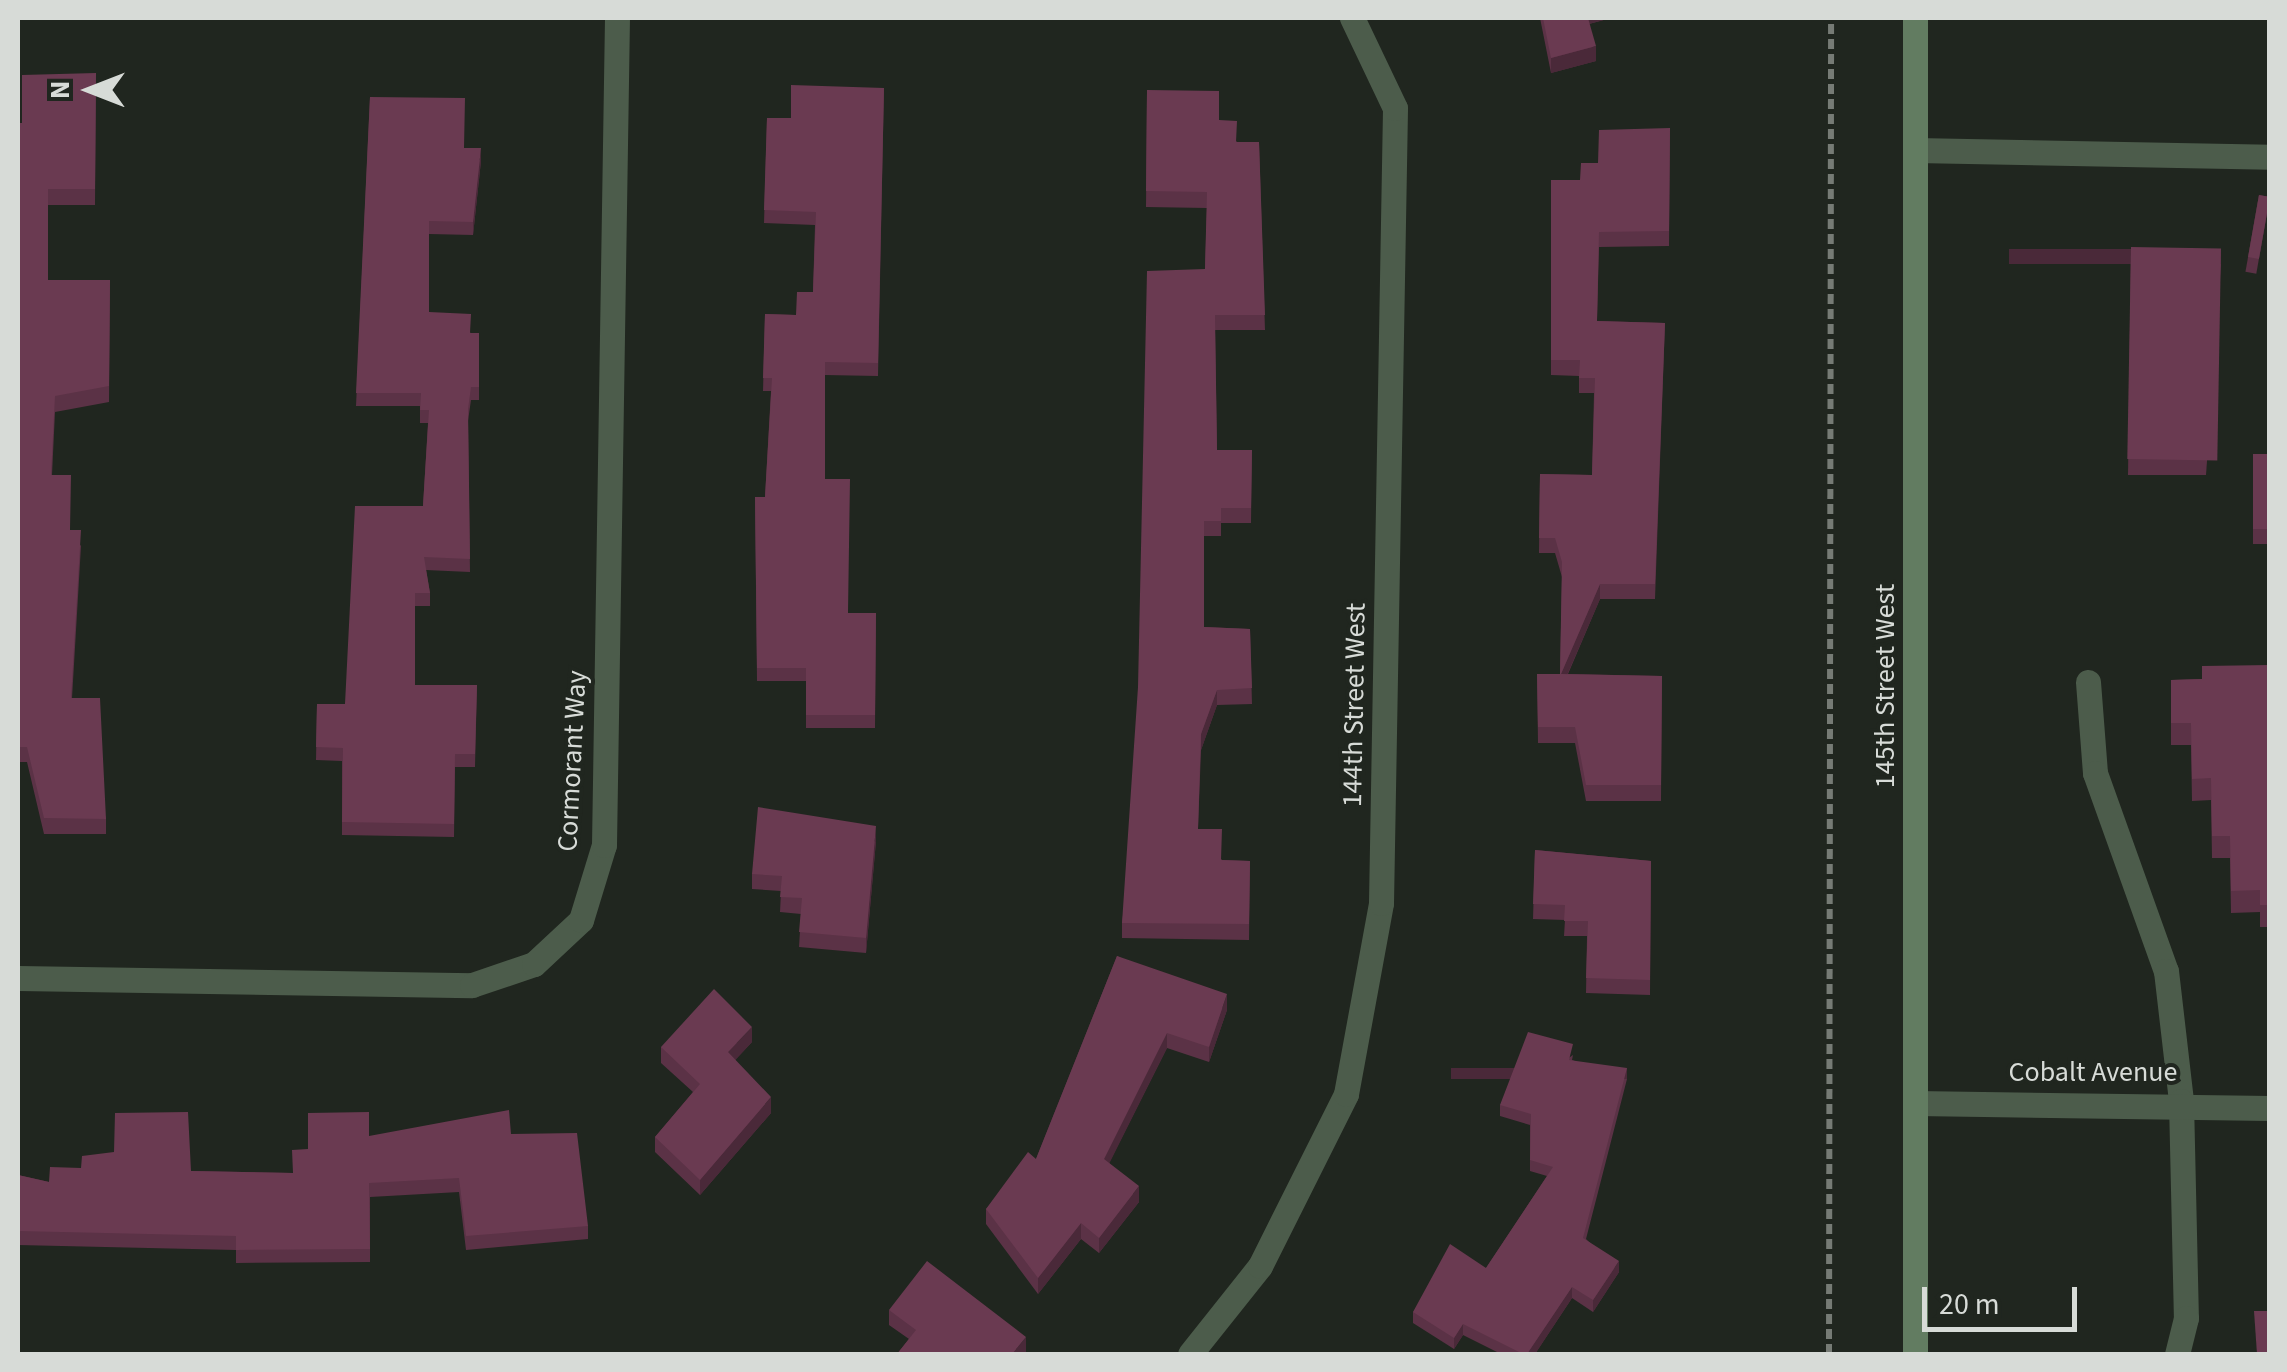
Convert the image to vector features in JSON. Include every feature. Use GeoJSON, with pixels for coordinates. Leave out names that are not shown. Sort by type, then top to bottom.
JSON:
{"type":"FeatureCollection","features":[{"type":"Feature","properties":{"kind":"street","name":"Cormorant Way"},"geometry":{"type":"LineString","coordinates":[[18,978],[472,985],[534,964],[581,920],[604,844],[617,18]]}},
{"type":"Feature","properties":{"kind":"street","name":"144th Street West"},"geometry":{"type":"LineString","coordinates":[[1190,1354],[1260,1266],[1346,1094],[1381,903],[1395,108],[1352,18]]}},
{"type":"Feature","properties":{"kind":"street","name":"145th Street West"},"geometry":{"type":"LineString","coordinates":[[1915,1354],[1916,18]]}},
{"type":"Feature","properties":{"kind":"street"},"geometry":{"type":"LineString","coordinates":[[1916,150],[2270,158]]}},
{"type":"Feature","properties":{"kind":"street"},"geometry":{"type":"LineString","coordinates":[[2088,682],[2095,773],[2166,971],[2181,1101],[2186,1318],[2176,1354]]}},
{"type":"Feature","properties":{"kind":"street","name":"Cobalt Avenue"},"geometry":{"type":"LineString","coordinates":[[1916,1103],[2181,1101],[2270,1108]]}},
{"type":"Feature","properties":{"kind":"path"},"geometry":{"type":"LineString","coordinates":[[1829,1354],[1831,18]]}},
{"type":"Feature","properties":{"kind":"building"},"geometry":{"type":"Polygon","coordinates":[[[1543,18],[1588,18],[1596,46],[1551,58],[1543,18]]]}},
{"type":"Feature","properties":{"kind":"building"},"geometry":{"type":"Polygon","coordinates":[[[96,73],[95,189],[48,189],[48,280],[110,280],[109,386],[55,396],[51,475],[71,475],[70,530],[81,530],[71,698],[100,698],[106,819],[44,818],[27,747],[18,747],[18,123],[22,123],[22,75],[96,73]]]}},
{"type":"Feature","properties":{"kind":"building"},"geometry":{"type":"Polygon","coordinates":[[[791,85],[884,88],[878,363],[825,362],[825,479],[850,479],[848,613],[876,613],[875,715],[806,715],[806,668],[757,668],[755,497],[765,497],[772,378],[763,378],[765,314],[796,315],[797,292],[813,292],[816,212],[764,210],[767,118],[791,118],[791,85]]]}},
{"type":"Feature","properties":{"kind":"building"},"geometry":{"type":"Polygon","coordinates":[[[1147,90],[1219,91],[1219,120],[1237,121],[1236,142],[1259,142],[1265,315],[1215,315],[1217,450],[1252,450],[1251,508],[1221,508],[1221,521],[1204,521],[1204,627],[1250,629],[1252,688],[1217,690],[1201,734],[1198,829],[1222,829],[1221,860],[1250,861],[1249,924],[1122,923],[1138,687],[1147,271],[1205,269],[1207,192],[1146,191],[1147,90]]]}},
{"type":"Feature","properties":{"kind":"building"},"geometry":{"type":"Polygon","coordinates":[[[370,97],[465,98],[464,148],[481,148],[473,222],[429,221],[429,312],[471,314],[470,333],[479,333],[479,387],[471,387],[468,409],[470,559],[424,557],[430,593],[415,593],[415,685],[477,685],[475,754],[455,754],[454,824],[342,822],[343,748],[316,747],[317,704],[345,704],[355,506],[423,506],[429,410],[420,410],[421,393],[356,393],[370,97]]]}},
{"type":"Feature","properties":{"kind":"building"},"geometry":{"type":"Polygon","coordinates":[[[1670,128],[1669,231],[1599,232],[1597,321],[1665,323],[1655,584],[1600,584],[1561,674],[1662,676],[1661,785],[1586,785],[1575,727],[1538,727],[1537,674],[1560,674],[1562,562],[1555,538],[1539,538],[1540,474],[1592,475],[1595,378],[1579,378],[1580,360],[1551,360],[1551,180],[1580,180],[1581,163],[1598,163],[1599,130],[1670,128]]]}},
{"type":"Feature","properties":{"kind":"building"},"geometry":{"type":"Polygon","coordinates":[[[2259,195],[2270,197],[2259,259],[2248,257],[2259,195]]]}},
{"type":"Feature","properties":{"kind":"building"},"geometry":{"type":"Polygon","coordinates":[[[2131,247],[2221,249],[2217,461],[2127,459],[2131,247]]]}},
{"type":"Feature","properties":{"kind":"building"},"geometry":{"type":"Polygon","coordinates":[[[2253,454],[2270,454],[2270,529],[2253,529],[2253,454]]]}},
{"type":"Feature","properties":{"kind":"building"},"geometry":{"type":"Polygon","coordinates":[[[2270,665],[2270,905],[2260,905],[2260,890],[2231,891],[2230,836],[2212,836],[2211,778],[2192,779],[2191,723],[2171,723],[2171,680],[2202,679],[2202,666],[2270,665]]]}},
{"type":"Feature","properties":{"kind":"building"},"geometry":{"type":"Polygon","coordinates":[[[758,807],[876,826],[866,938],[799,932],[802,898],[780,897],[782,876],[752,874],[758,807]]]}},
{"type":"Feature","properties":{"kind":"building"},"geometry":{"type":"Polygon","coordinates":[[[1535,850],[1651,861],[1650,980],[1586,978],[1588,921],[1564,921],[1565,905],[1533,904],[1535,850]]]}},
{"type":"Feature","properties":{"kind":"building"},"geometry":{"type":"Polygon","coordinates":[[[1117,956],[1227,994],[1209,1047],[1167,1033],[1104,1159],[1139,1186],[1099,1238],[1081,1223],[1038,1278],[986,1209],[1028,1152],[1036,1159],[1117,956]]]}},
{"type":"Feature","properties":{"kind":"building"},"geometry":{"type":"Polygon","coordinates":[[[714,989],[752,1027],[728,1052],[771,1097],[700,1180],[655,1137],[700,1084],[661,1047],[714,989]]]}},
{"type":"Feature","properties":{"kind":"building"},"geometry":{"type":"Polygon","coordinates":[[[1528,1032],[1573,1044],[1569,1060],[1627,1068],[1583,1238],[1619,1261],[1593,1300],[1572,1287],[1527,1354],[1523,1354],[1463,1324],[1454,1338],[1413,1312],[1450,1244],[1486,1268],[1553,1167],[1530,1160],[1531,1114],[1500,1105],[1528,1032]]]}},
{"type":"Feature","properties":{"kind":"building"},"geometry":{"type":"Polygon","coordinates":[[[509,1110],[511,1134],[577,1133],[588,1226],[466,1236],[459,1178],[369,1183],[370,1249],[236,1250],[236,1236],[18,1231],[18,1175],[49,1182],[50,1167],[81,1168],[82,1156],[114,1152],[115,1113],[188,1112],[191,1171],[293,1173],[292,1150],[308,1149],[308,1113],[369,1112],[369,1136],[509,1110]]]}},
{"type":"Feature","properties":{"kind":"building"},"geometry":{"type":"Polygon","coordinates":[[[927,1261],[1026,1337],[1012,1354],[897,1354],[916,1330],[889,1310],[927,1261]]]}},
{"type":"Feature","properties":{"kind":"building"},"geometry":{"type":"Polygon","coordinates":[[[2254,1311],[2270,1311],[2270,1354],[2257,1354],[2254,1311]]]}}]}
